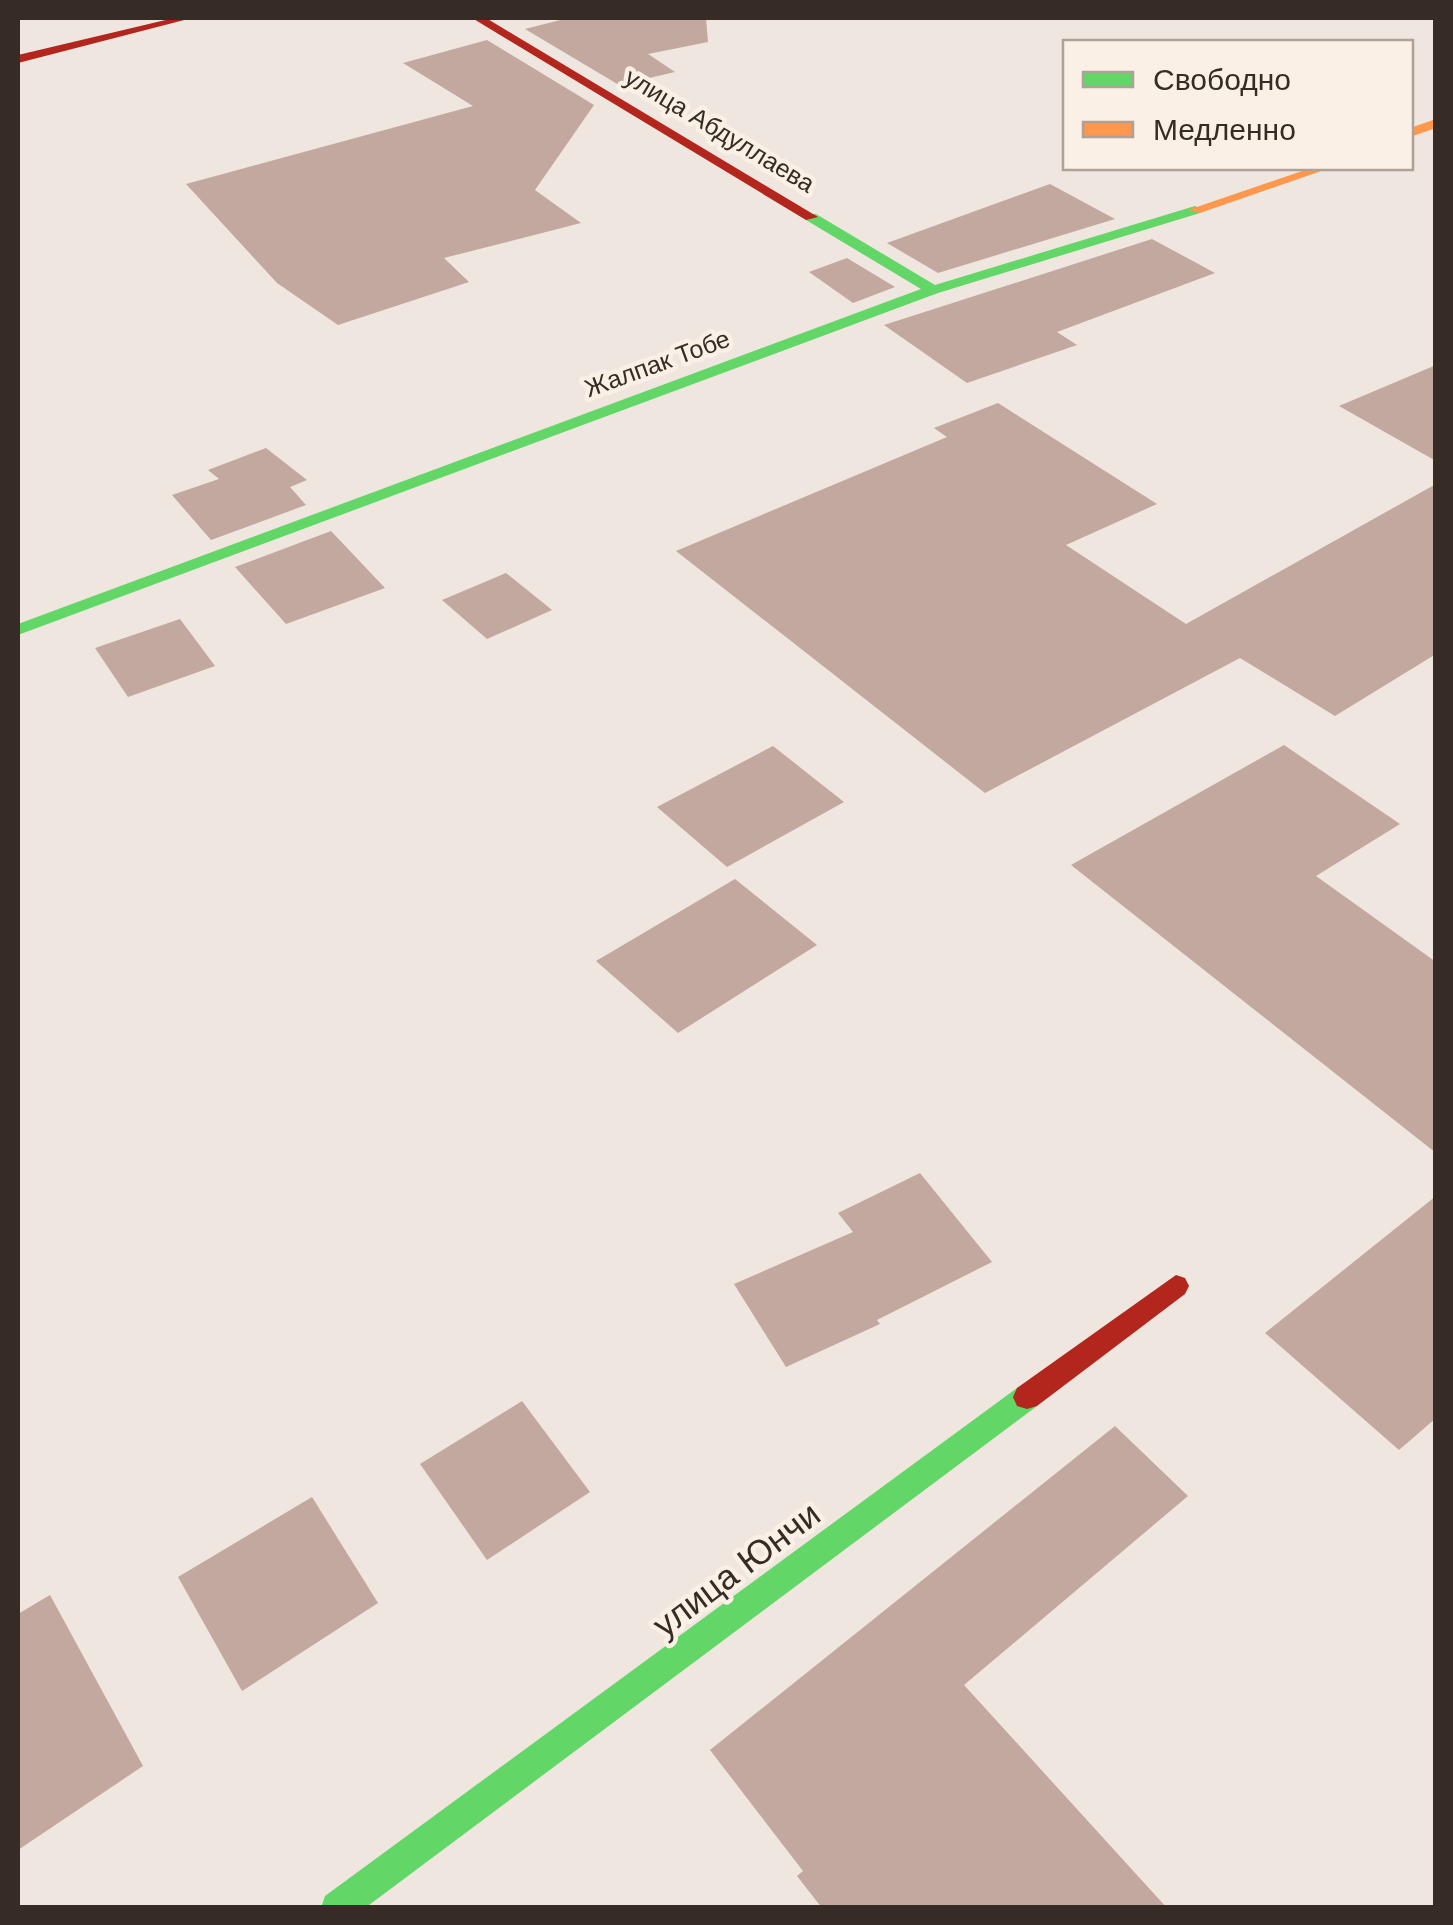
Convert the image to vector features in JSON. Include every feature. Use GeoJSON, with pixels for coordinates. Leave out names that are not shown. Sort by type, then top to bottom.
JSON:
{"type":"FeatureCollection","features":[{"type":"Feature","properties":{"kind":"street"},"geometry":{"type":"LineString","coordinates":[[18,59],[186,18]]}},
{"type":"Feature","properties":{"kind":"street","name":"улица Абдуллаева"},"geometry":{"type":"LineString","coordinates":[[478,18],[934,290]]}},
{"type":"Feature","properties":{"kind":"street","name":"Жалпак Тобе"},"geometry":{"type":"LineString","coordinates":[[18,630],[934,290],[1317,170]]}},
{"type":"Feature","properties":{"kind":"street","name":"улица Юнчи"},"geometry":{"type":"LineString","coordinates":[[337,1908],[1176,1286]]}},
{"type":"Feature","properties":{"kind":"building"},"geometry":{"type":"Polygon","coordinates":[[[568,18],[706,18],[708,42],[648,54],[675,72],[619,85],[525,29],[568,18]]]}},
{"type":"Feature","properties":{"kind":"building"},"geometry":{"type":"Polygon","coordinates":[[[487,40],[594,105],[535,190],[581,223],[444,258],[469,282],[338,325],[277,283],[186,184],[473,106],[403,63],[487,40]]]}},
{"type":"Feature","properties":{"kind":"building"},"geometry":{"type":"Polygon","coordinates":[[[1050,184],[1115,219],[938,273],[887,243],[1050,184]]]}},
{"type":"Feature","properties":{"kind":"building"},"geometry":{"type":"Polygon","coordinates":[[[1152,239],[1215,273],[1057,332],[1077,345],[967,383],[884,325],[1152,239]]]}},
{"type":"Feature","properties":{"kind":"building"},"geometry":{"type":"Polygon","coordinates":[[[847,258],[895,287],[853,303],[809,272],[847,258]]]}},
{"type":"Feature","properties":{"kind":"building"},"geometry":{"type":"Polygon","coordinates":[[[1436,365],[1436,461],[1339,406],[1436,365]]]}},
{"type":"Feature","properties":{"kind":"building"},"geometry":{"type":"Polygon","coordinates":[[[998,403],[1157,504],[1066,545],[1186,624],[1436,484],[1436,654],[1335,716],[1240,658],[985,793],[676,551],[947,437],[934,428],[998,403]]]}},
{"type":"Feature","properties":{"kind":"building"},"geometry":{"type":"Polygon","coordinates":[[[266,448],[307,480],[290,487],[306,505],[211,540],[172,495],[219,479],[208,470],[266,448]]]}},
{"type":"Feature","properties":{"kind":"building"},"geometry":{"type":"Polygon","coordinates":[[[331,531],[385,588],[286,624],[235,567],[331,531]]]}},
{"type":"Feature","properties":{"kind":"building"},"geometry":{"type":"Polygon","coordinates":[[[506,573],[552,610],[487,639],[442,600],[506,573]]]}},
{"type":"Feature","properties":{"kind":"building"},"geometry":{"type":"Polygon","coordinates":[[[180,619],[215,666],[128,697],[95,648],[180,619]]]}},
{"type":"Feature","properties":{"kind":"building"},"geometry":{"type":"Polygon","coordinates":[[[1284,745],[1400,824],[1316,876],[1436,962],[1436,1153],[1071,865],[1284,745]]]}},
{"type":"Feature","properties":{"kind":"building"},"geometry":{"type":"Polygon","coordinates":[[[773,746],[844,802],[727,867],[657,807],[773,746]]]}},
{"type":"Feature","properties":{"kind":"building"},"geometry":{"type":"Polygon","coordinates":[[[735,879],[817,945],[678,1033],[596,961],[735,879]]]}},
{"type":"Feature","properties":{"kind":"building"},"geometry":{"type":"Polygon","coordinates":[[[920,1173],[992,1262],[877,1320],[880,1324],[786,1367],[734,1284],[853,1232],[838,1213],[920,1173]]]}},
{"type":"Feature","properties":{"kind":"building"},"geometry":{"type":"Polygon","coordinates":[[[1436,1196],[1436,1418],[1399,1450],[1265,1333],[1436,1196]]]}},
{"type":"Feature","properties":{"kind":"building"},"geometry":{"type":"Polygon","coordinates":[[[522,1401],[590,1492],[487,1560],[420,1464],[522,1401]]]}},
{"type":"Feature","properties":{"kind":"building"},"geometry":{"type":"Polygon","coordinates":[[[1115,1426],[1188,1496],[964,1685],[1167,1908],[822,1908],[797,1876],[803,1871],[710,1750],[1115,1426]]]}},
{"type":"Feature","properties":{"kind":"building"},"geometry":{"type":"Polygon","coordinates":[[[312,1497],[378,1603],[242,1691],[178,1577],[312,1497]]]}},
{"type":"Feature","properties":{"kind":"building"},"geometry":{"type":"Polygon","coordinates":[[[50,1595],[143,1766],[18,1850],[18,1614],[50,1595]]]}},
{"type":"Feature","properties":{"kind":"traffic: fast"},"geometry":{"type":"LineString","coordinates":[[18,630],[933,290],[1195,210]]}},
{"type":"Feature","properties":{"kind":"traffic: fast"},"geometry":{"type":"LineString","coordinates":[[811,217],[933,290]]}},
{"type":"Feature","properties":{"kind":"traffic: fast"},"geometry":{"type":"LineString","coordinates":[[337,1908],[1027,1397]]}},
{"type":"Feature","properties":{"kind":"traffic: slow"},"geometry":{"type":"LineString","coordinates":[[1413,132],[1436,123]]}},
{"type":"Feature","properties":{"kind":"traffic: slow"},"geometry":{"type":"LineString","coordinates":[[1195,210],[1317,170]]}},
{"type":"Feature","properties":{"kind":"traffic: jam"},"geometry":{"type":"LineString","coordinates":[[18,59],[186,18]]}},
{"type":"Feature","properties":{"kind":"traffic: jam"},"geometry":{"type":"LineString","coordinates":[[478,18],[811,217]]}},
{"type":"Feature","properties":{"kind":"traffic: jam"},"geometry":{"type":"LineString","coordinates":[[1027,1397],[1176,1286]]}}]}
